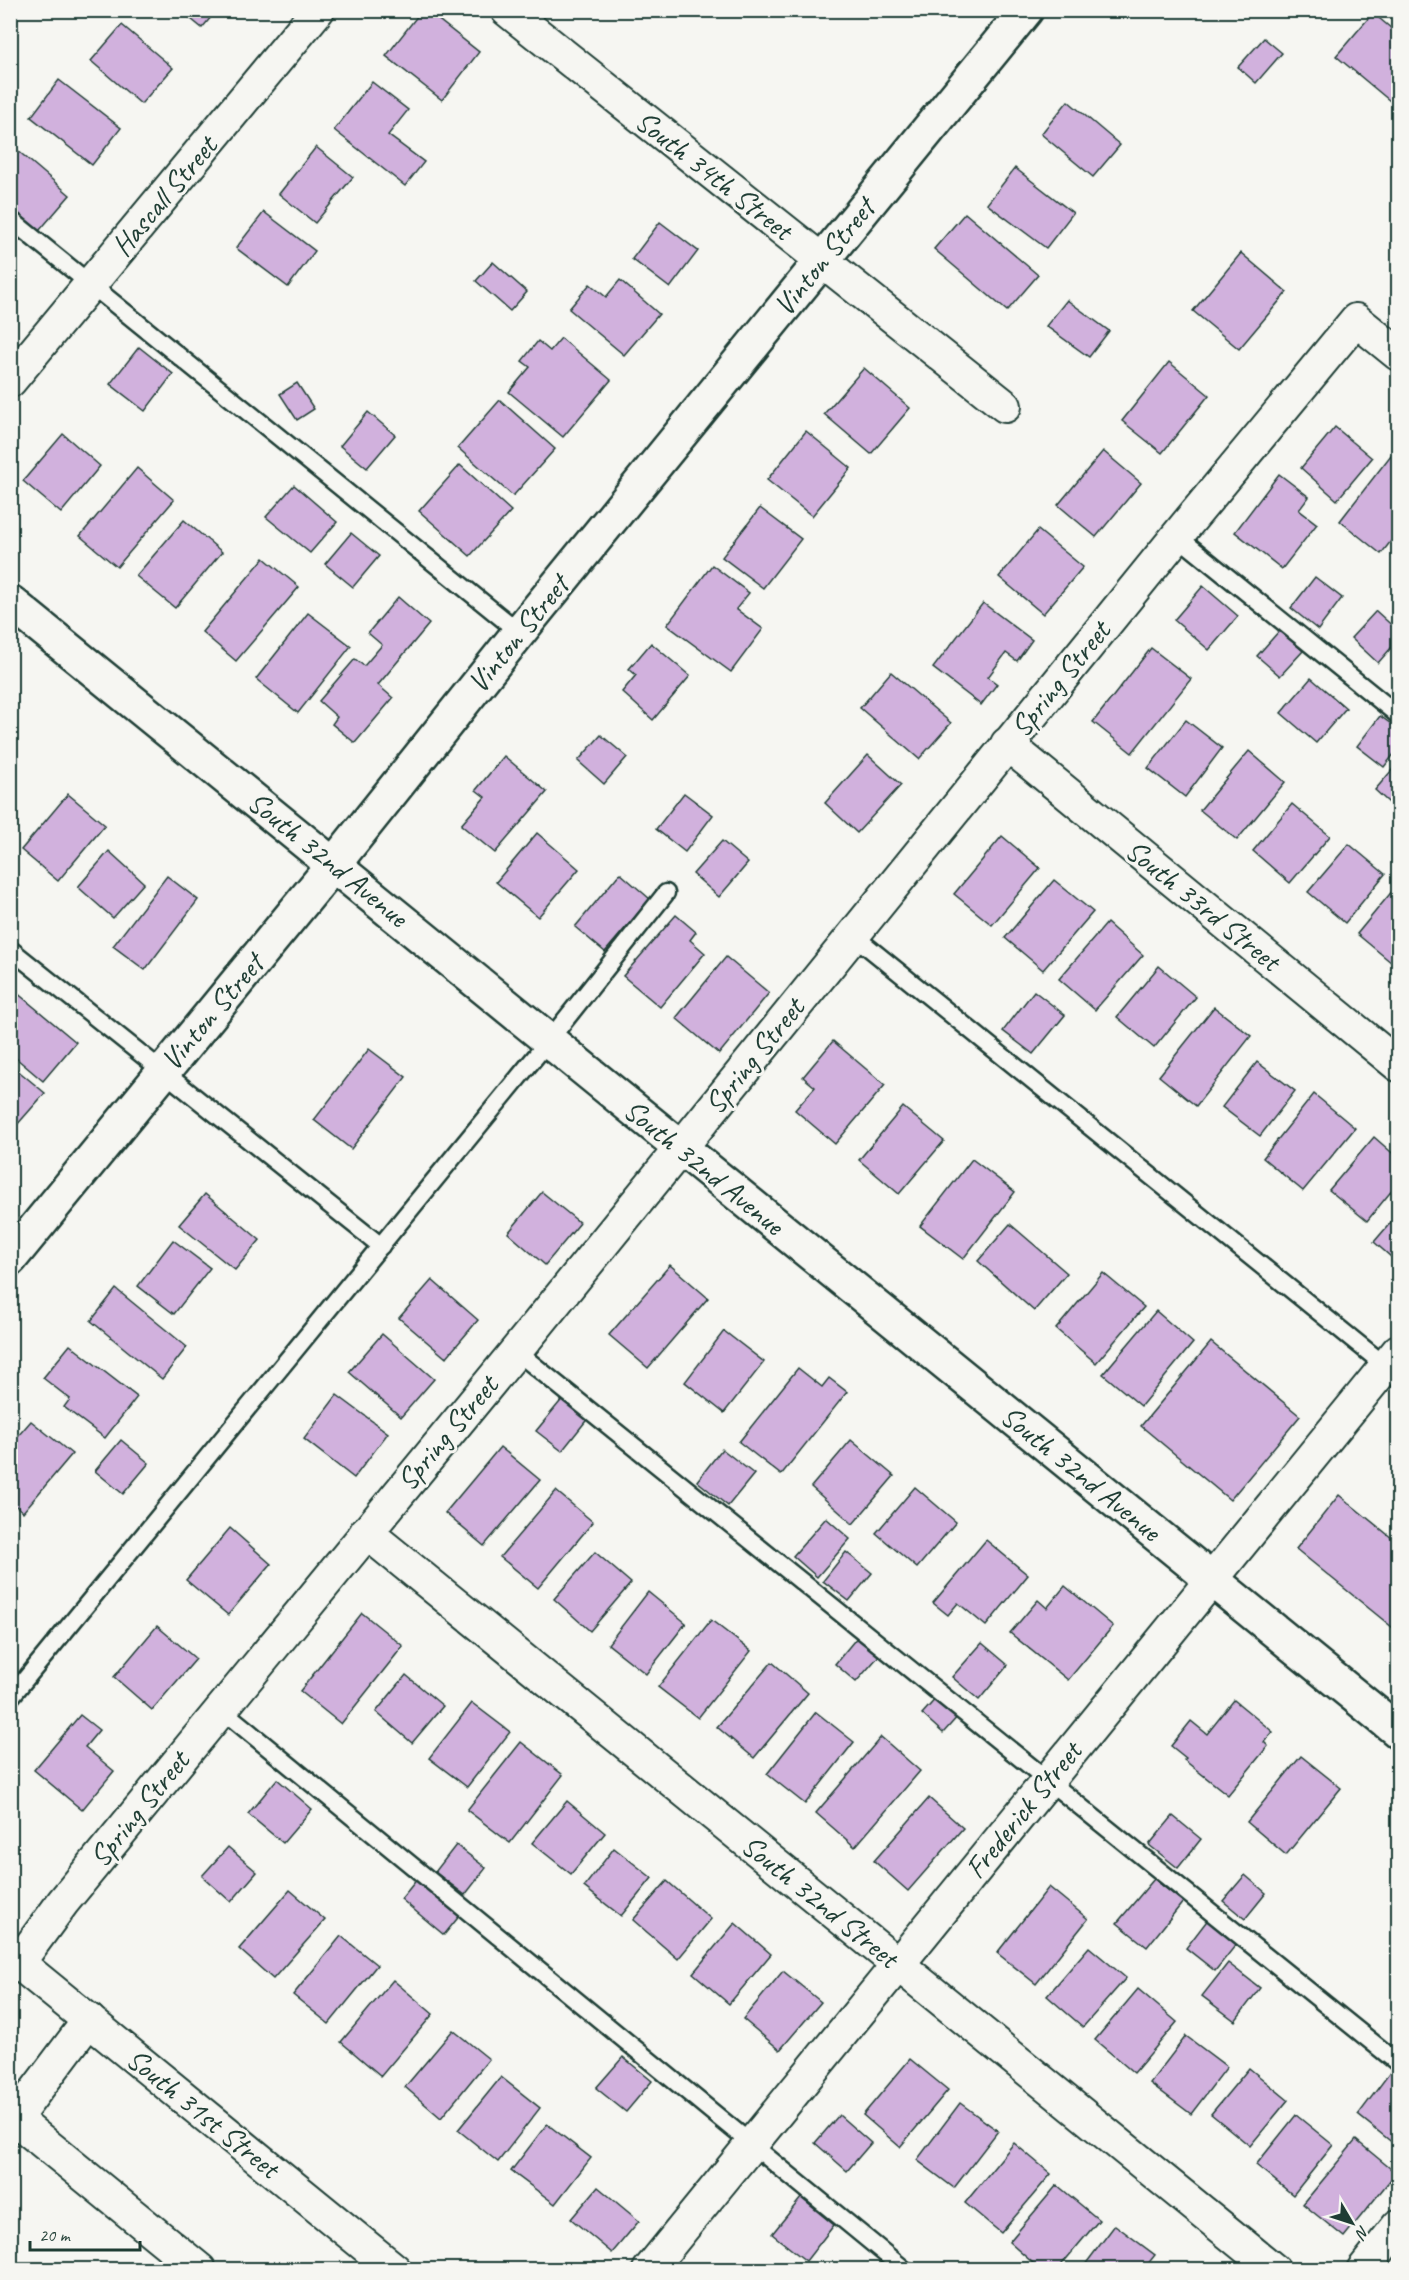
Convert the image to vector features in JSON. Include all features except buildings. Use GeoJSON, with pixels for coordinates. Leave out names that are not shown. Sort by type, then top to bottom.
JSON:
{"type":"FeatureCollection","features":[{"type":"Feature","properties":{"kind":"street","name":"Hascall Street"},"geometry":{"type":"LineString","coordinates":[[10,381],[318,10]]}},
{"type":"Feature","properties":{"kind":"street","name":"South 34th Street"},"geometry":{"type":"LineString","coordinates":[[507,10],[1005,406]]}},
{"type":"Feature","properties":{"kind":"street","name":"Vinton Street"},"geometry":{"type":"LineString","coordinates":[[10,1259],[334,864],[519,632],[1026,10]]}},
{"type":"Feature","properties":{"kind":"street","name":"Spring Street"},"geometry":{"type":"LineString","coordinates":[[15,1959],[516,1351],[1007,744],[1356,320],[1398,354]]}},
{"type":"Feature","properties":{"kind":"street","name":"South 32nd Avenue"},"geometry":{"type":"LineString","coordinates":[[10,602],[1398,1731]]}},
{"type":"Feature","properties":{"kind":"street","name":"South 33rd Street"},"geometry":{"type":"LineString","coordinates":[[1007,744],[1398,1065]]}},
{"type":"Feature","properties":{"kind":"street","name":"Frederick Street"},"geometry":{"type":"LineString","coordinates":[[649,2270],[1212,1579],[1394,1364]]}},
{"type":"Feature","properties":{"kind":"street","name":"South 32nd Street"},"geometry":{"type":"LineString","coordinates":[[366,1532],[1274,2270]]}},
{"type":"Feature","properties":{"kind":"street","name":"South 31st Street"},"geometry":{"type":"LineString","coordinates":[[15,1959],[395,2270]]}},
{"type":"Feature","properties":{"kind":"street"},"geometry":{"type":"LineString","coordinates":[[89,2020],[12,2119],[200,2270]]}},
{"type":"Feature","properties":{"kind":"street"},"geometry":{"type":"LineString","coordinates":[[1363,2270],[1398,2226]]}},
{"type":"Feature","properties":{"kind":"lane"},"geometry":{"type":"LineString","coordinates":[[10,219],[519,632]]}},
{"type":"Feature","properties":{"kind":"lane"},"geometry":{"type":"LineString","coordinates":[[1178,536],[1398,715]]}},
{"type":"Feature","properties":{"kind":"lane"},"geometry":{"type":"LineString","coordinates":[[10,1698],[550,1039],[666,893]]}},
{"type":"Feature","properties":{"kind":"lane"},"geometry":{"type":"LineString","coordinates":[[853,935],[1394,1364]]}},
{"type":"Feature","properties":{"kind":"lane"},"geometry":{"type":"LineString","coordinates":[[10,949],[381,1246]]}},
{"type":"Feature","properties":{"kind":"lane"},"geometry":{"type":"LineString","coordinates":[[516,1351],[1398,2063]]}},
{"type":"Feature","properties":{"kind":"lane"},"geometry":{"type":"LineString","coordinates":[[221,1709],[905,2270]]}}]}
